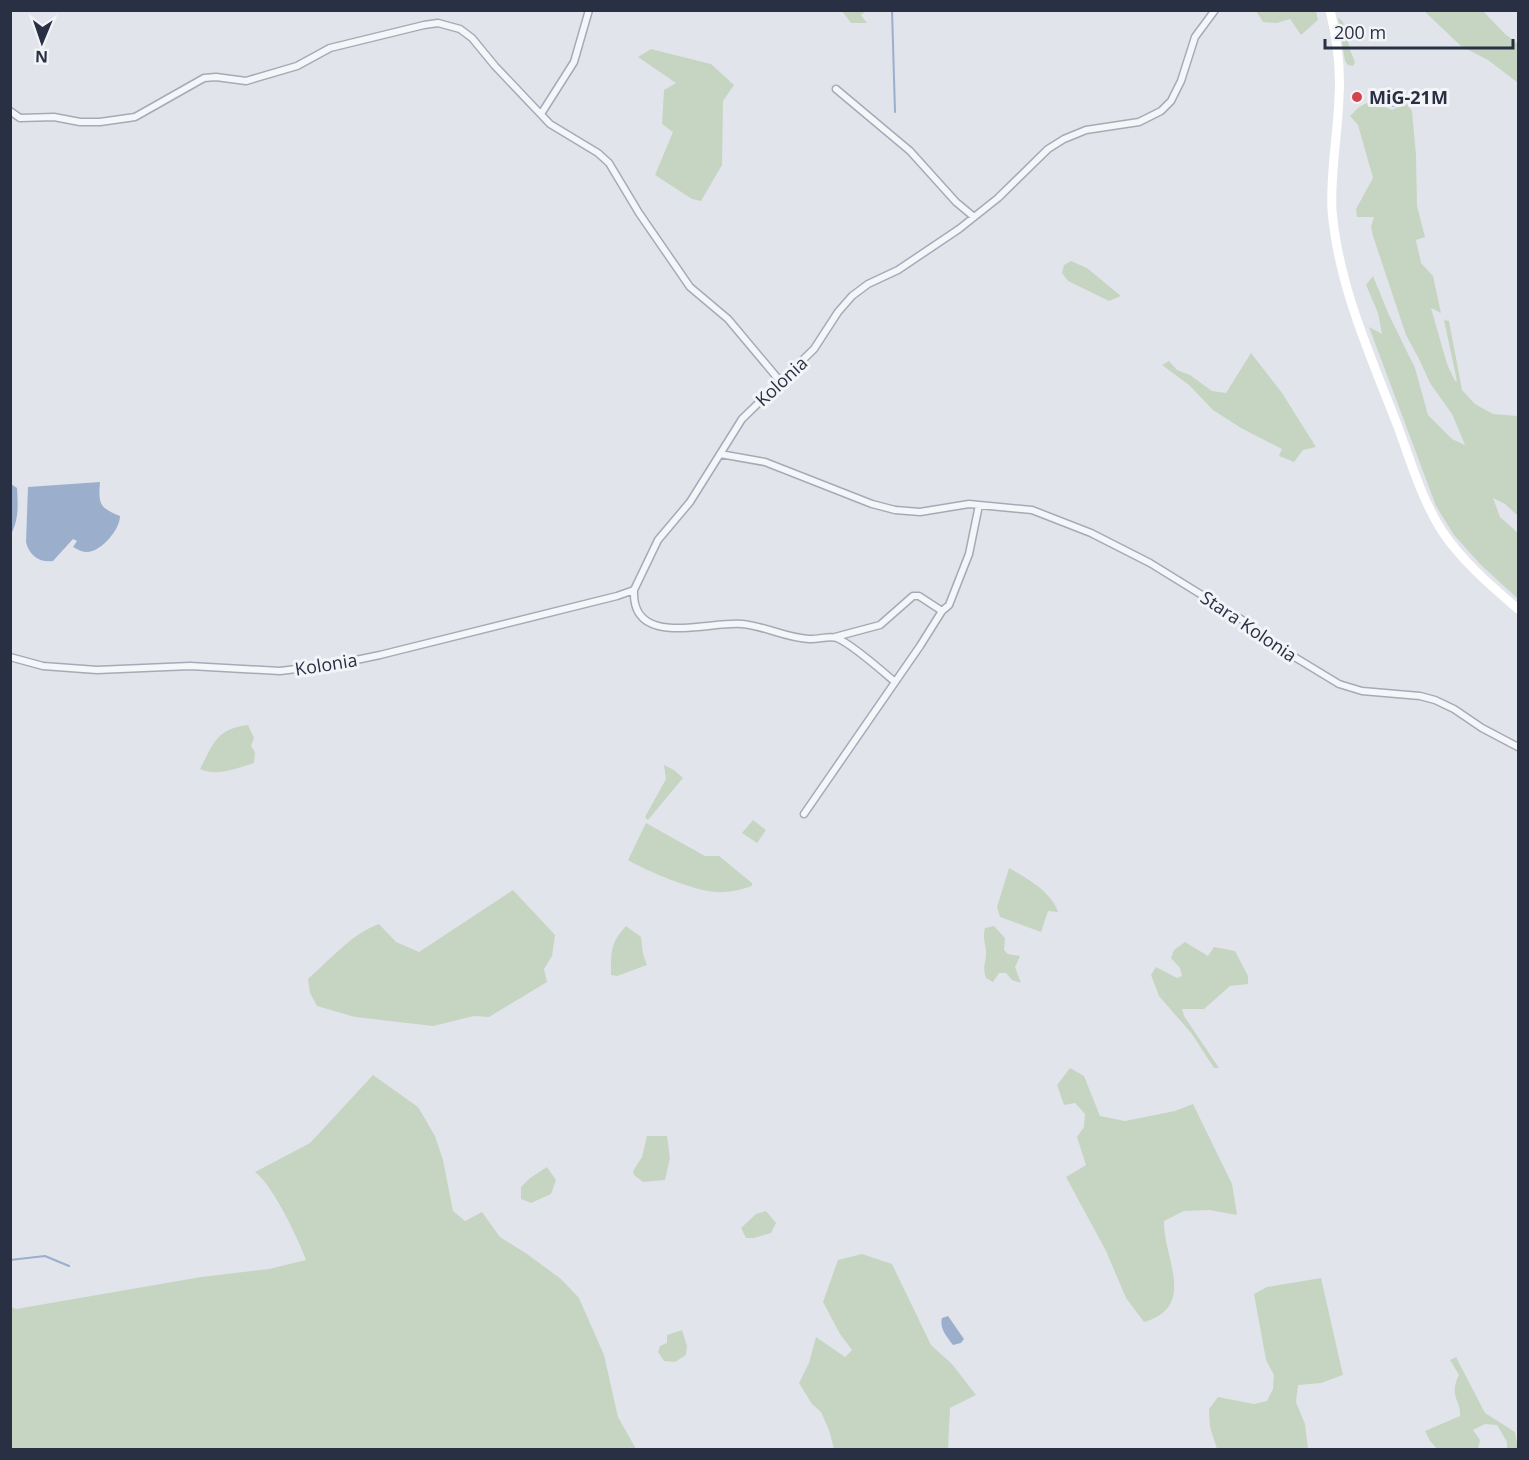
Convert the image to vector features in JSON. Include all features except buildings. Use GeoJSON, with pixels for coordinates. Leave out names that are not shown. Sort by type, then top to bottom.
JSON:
{"type":"FeatureCollection","features":[{"type":"Feature","properties":{"kind":"main road"},"geometry":{"type":"LineString","coordinates":[[1330,10],[1338,50],[1340,86],[1332,209],[1340,257],[1352,303],[1435,519],[1459,554],[1518,609]]}},
{"type":"Feature","properties":{"kind":"street"},"geometry":{"type":"LineString","coordinates":[[541,114],[574,62],[589,10]]}},
{"type":"Feature","properties":{"kind":"street","name":"Kolonia"},"geometry":{"type":"LineString","coordinates":[[835,637],[812,640],[794,638],[743,624],[662,627],[650,623],[635,610],[634,590],[658,540],[690,502],[742,419],[814,349],[838,312],[852,296],[868,284],[904,267],[974,217],[998,198],[1048,149],[1064,139],[1086,130],[1139,122],[1161,111],[1171,101],[1181,81],[1195,37],[1215,10]]}},
{"type":"Feature","properties":{"kind":"street"},"geometry":{"type":"LineString","coordinates":[[10,111],[20,118],[54,117],[80,122],[100,122],[135,117],[204,78],[216,77],[246,81],[297,66],[330,48],[397,31],[438,23],[460,29],[472,38],[550,124],[598,153],[609,163],[633,205],[690,287],[728,319],[780,381]]}},
{"type":"Feature","properties":{"kind":"street"},"geometry":{"type":"LineString","coordinates":[[836,89],[910,151],[956,202],[974,217]]}},
{"type":"Feature","properties":{"kind":"street","name":"Stara Kolonia"},"geometry":{"type":"LineString","coordinates":[[720,454],[765,462],[872,504],[895,510],[920,512],[958,504],[1032,510],[1091,533],[1150,563],[1195,589],[1283,650],[1339,684],[1362,691],[1419,696],[1435,700],[1518,747]]}},
{"type":"Feature","properties":{"kind":"street"},"geometry":{"type":"LineString","coordinates":[[804,814],[942,611],[949,605],[969,554],[979,505]]}},
{"type":"Feature","properties":{"kind":"street","name":"Kolonia"},"geometry":{"type":"LineString","coordinates":[[10,657],[43,666],[97,670],[190,666],[290,670],[337,664],[380,655],[634,590]]}},
{"type":"Feature","properties":{"kind":"street"},"geometry":{"type":"LineString","coordinates":[[835,637],[880,625],[913,596],[919,596],[942,611]]}},
{"type":"Feature","properties":{"kind":"street"},"geometry":{"type":"LineString","coordinates":[[835,637],[850,646],[895,682]]}},
{"type":"Feature","properties":{"kind":"green space"},"geometry":{"type":"Polygon","coordinates":[[[842,11],[866,11],[861,15],[867,23],[851,23],[842,11]]]}},
{"type":"Feature","properties":{"kind":"green space"},"geometry":{"type":"Polygon","coordinates":[[[1256,11],[1316,11],[1318,20],[1301,35],[1290,19],[1277,23],[1263,22],[1256,11]]]}},
{"type":"Feature","properties":{"kind":"green space"},"geometry":{"type":"Polygon","coordinates":[[[1424,11],[1483,11],[1518,44],[1518,83],[1488,60],[1461,46],[1424,11]]]}},
{"type":"Feature","properties":{"kind":"green space"},"geometry":{"type":"Polygon","coordinates":[[[1338,17],[1343,22],[1355,62],[1353,66],[1348,65],[1345,61],[1338,17]]]}},
{"type":"Feature","properties":{"kind":"green space"},"geometry":{"type":"Polygon","coordinates":[[[651,49],[711,64],[734,85],[723,101],[722,165],[701,201],[692,199],[655,175],[673,132],[662,124],[664,90],[676,83],[638,57],[651,49]]]}},
{"type":"Feature","properties":{"kind":"green space"},"geometry":{"type":"Polygon","coordinates":[[[1371,101],[1392,110],[1406,103],[1412,111],[1417,206],[1425,237],[1416,240],[1421,263],[1433,276],[1441,313],[1431,308],[1447,364],[1457,381],[1444,320],[1449,321],[1462,390],[1475,404],[1493,414],[1518,416],[1518,516],[1505,504],[1493,498],[1500,517],[1518,533],[1518,599],[1480,564],[1454,535],[1436,506],[1369,327],[1382,334],[1378,313],[1366,285],[1373,276],[1415,368],[1428,415],[1452,439],[1465,445],[1452,414],[1430,383],[1406,335],[1373,236],[1371,227],[1374,217],[1357,217],[1356,209],[1373,178],[1358,125],[1350,116],[1359,107],[1371,101]]]}},
{"type":"Feature","properties":{"kind":"green space"},"geometry":{"type":"Polygon","coordinates":[[[1071,261],[1087,268],[1121,296],[1109,301],[1068,281],[1062,273],[1064,265],[1071,261]]]}},
{"type":"Feature","properties":{"kind":"green space"},"geometry":{"type":"Polygon","coordinates":[[[1251,353],[1282,393],[1316,447],[1303,450],[1294,462],[1279,456],[1282,449],[1241,428],[1213,410],[1189,385],[1162,365],[1169,361],[1177,370],[1190,375],[1212,391],[1226,393],[1251,353]]]}},
{"type":"Feature","properties":{"kind":"green space"},"geometry":{"type":"Polygon","coordinates":[[[248,725],[254,738],[251,746],[255,752],[254,763],[220,772],[200,769],[222,734],[248,725]]]}},
{"type":"Feature","properties":{"kind":"green space"},"geometry":{"type":"Polygon","coordinates":[[[664,765],[683,778],[648,820],[645,817],[666,779],[664,765]]]}},
{"type":"Feature","properties":{"kind":"green space"},"geometry":{"type":"Polygon","coordinates":[[[753,820],[766,830],[757,843],[742,833],[753,820]]]}},
{"type":"Feature","properties":{"kind":"green space"},"geometry":{"type":"Polygon","coordinates":[[[646,823],[705,856],[719,856],[752,883],[752,886],[729,892],[706,891],[671,880],[628,860],[646,823]]]}},
{"type":"Feature","properties":{"kind":"green space"},"geometry":{"type":"Polygon","coordinates":[[[1009,868],[1038,886],[1055,905],[1058,912],[1048,911],[1041,932],[1000,917],[997,907],[1009,868]]]}},
{"type":"Feature","properties":{"kind":"green space"},"geometry":{"type":"Polygon","coordinates":[[[513,890],[555,935],[552,956],[544,969],[547,982],[489,1017],[474,1016],[433,1026],[355,1017],[317,1006],[310,993],[308,979],[341,948],[369,928],[379,924],[396,942],[419,952],[513,890]]]}},
{"type":"Feature","properties":{"kind":"green space"},"geometry":{"type":"Polygon","coordinates":[[[626,926],[641,937],[647,965],[617,976],[611,975],[612,949],[626,926]]]}},
{"type":"Feature","properties":{"kind":"green space"},"geometry":{"type":"Polygon","coordinates":[[[994,926],[1005,938],[1004,950],[1008,954],[1020,956],[1015,967],[1021,983],[1012,980],[1006,973],[999,973],[993,982],[986,978],[984,931],[985,928],[994,926]]]}},
{"type":"Feature","properties":{"kind":"green space"},"geometry":{"type":"Polygon","coordinates":[[[1185,942],[1208,956],[1214,947],[1235,951],[1248,976],[1248,984],[1230,986],[1204,1009],[1182,1009],[1184,1016],[1219,1068],[1214,1068],[1192,1034],[1159,996],[1151,975],[1156,967],[1177,978],[1182,976],[1180,968],[1171,958],[1174,950],[1185,942]]]}},
{"type":"Feature","properties":{"kind":"green space"},"geometry":{"type":"Polygon","coordinates":[[[1070,1068],[1084,1076],[1100,1116],[1125,1121],[1175,1111],[1193,1104],[1232,1184],[1237,1215],[1209,1210],[1184,1211],[1164,1221],[1174,1279],[1174,1293],[1170,1305],[1160,1315],[1144,1322],[1126,1298],[1106,1251],[1066,1177],[1086,1165],[1077,1137],[1084,1127],[1085,1114],[1075,1103],[1064,1105],[1057,1085],[1070,1068]]]}},
{"type":"Feature","properties":{"kind":"green space"},"geometry":{"type":"Polygon","coordinates":[[[373,1075],[418,1107],[435,1136],[443,1160],[453,1211],[465,1221],[482,1212],[500,1237],[561,1279],[579,1298],[604,1355],[618,1417],[636,1449],[11,1449],[11,1307],[16,1309],[201,1277],[269,1269],[306,1260],[277,1200],[255,1172],[310,1143],[373,1075]]]}},
{"type":"Feature","properties":{"kind":"green space"},"geometry":{"type":"Polygon","coordinates":[[[647,1136],[667,1136],[670,1158],[665,1180],[643,1182],[634,1175],[633,1171],[642,1157],[647,1136]]]}},
{"type":"Feature","properties":{"kind":"green space"},"geometry":{"type":"Polygon","coordinates":[[[547,1167],[556,1180],[551,1194],[531,1203],[521,1199],[521,1187],[547,1167]]]}},
{"type":"Feature","properties":{"kind":"green space"},"geometry":{"type":"Polygon","coordinates":[[[766,1211],[776,1223],[771,1233],[746,1238],[741,1228],[756,1214],[766,1211]]]}},
{"type":"Feature","properties":{"kind":"green space"},"geometry":{"type":"Polygon","coordinates":[[[862,1254],[892,1264],[931,1345],[952,1364],[976,1395],[950,1408],[948,1449],[834,1449],[821,1412],[812,1404],[799,1383],[809,1363],[816,1337],[845,1357],[852,1350],[840,1334],[823,1302],[838,1260],[862,1254]]]}},
{"type":"Feature","properties":{"kind":"green space"},"geometry":{"type":"Polygon","coordinates":[[[1321,1278],[1343,1375],[1321,1383],[1298,1385],[1296,1402],[1305,1424],[1308,1449],[1217,1449],[1210,1427],[1209,1409],[1218,1397],[1254,1404],[1267,1401],[1273,1389],[1274,1375],[1266,1360],[1254,1294],[1267,1287],[1321,1278]]]}},
{"type":"Feature","properties":{"kind":"green space"},"geometry":{"type":"Polygon","coordinates":[[[682,1330],[687,1346],[686,1355],[675,1362],[664,1361],[658,1352],[660,1346],[667,1343],[667,1335],[682,1330]]]}},
{"type":"Feature","properties":{"kind":"green space"},"geometry":{"type":"Polygon","coordinates":[[[1456,1357],[1485,1413],[1515,1432],[1518,1449],[1507,1449],[1507,1442],[1497,1425],[1485,1424],[1473,1430],[1480,1440],[1478,1449],[1437,1449],[1430,1441],[1425,1431],[1460,1416],[1455,1393],[1459,1375],[1450,1360],[1456,1357]]]}},
{"type":"Feature","properties":{"kind":"water"},"geometry":{"type":"Polygon","coordinates":[[[1392,89],[1398,92],[1401,98],[1398,104],[1392,107],[1386,104],[1383,98],[1386,92],[1392,89]]]}},
{"type":"Feature","properties":{"kind":"water"},"geometry":{"type":"Polygon","coordinates":[[[100,482],[99,495],[104,508],[120,516],[117,528],[108,540],[97,549],[86,552],[73,547],[77,541],[73,539],[53,561],[43,561],[32,554],[26,542],[28,487],[100,482]]]}},
{"type":"Feature","properties":{"kind":"water"},"geometry":{"type":"Polygon","coordinates":[[[11,484],[17,488],[18,506],[17,518],[11,534],[11,484]]]}},
{"type":"Feature","properties":{"kind":"water"},"geometry":{"type":"Polygon","coordinates":[[[948,1316],[964,1339],[961,1343],[953,1345],[944,1332],[942,1318],[948,1316]]]}},
{"type":"Feature","properties":{"kind":"waterway"},"geometry":{"type":"LineString","coordinates":[[892,10],[895,112]]}},
{"type":"Feature","properties":{"kind":"waterway"},"geometry":{"type":"LineString","coordinates":[[10,1260],[45,1256],[69,1266]]}},
{"type":"Feature","properties":{"kind":"place","name":"MiG-21M"},"geometry":{"type":"Point","coordinates":[1357,97]}}]}
